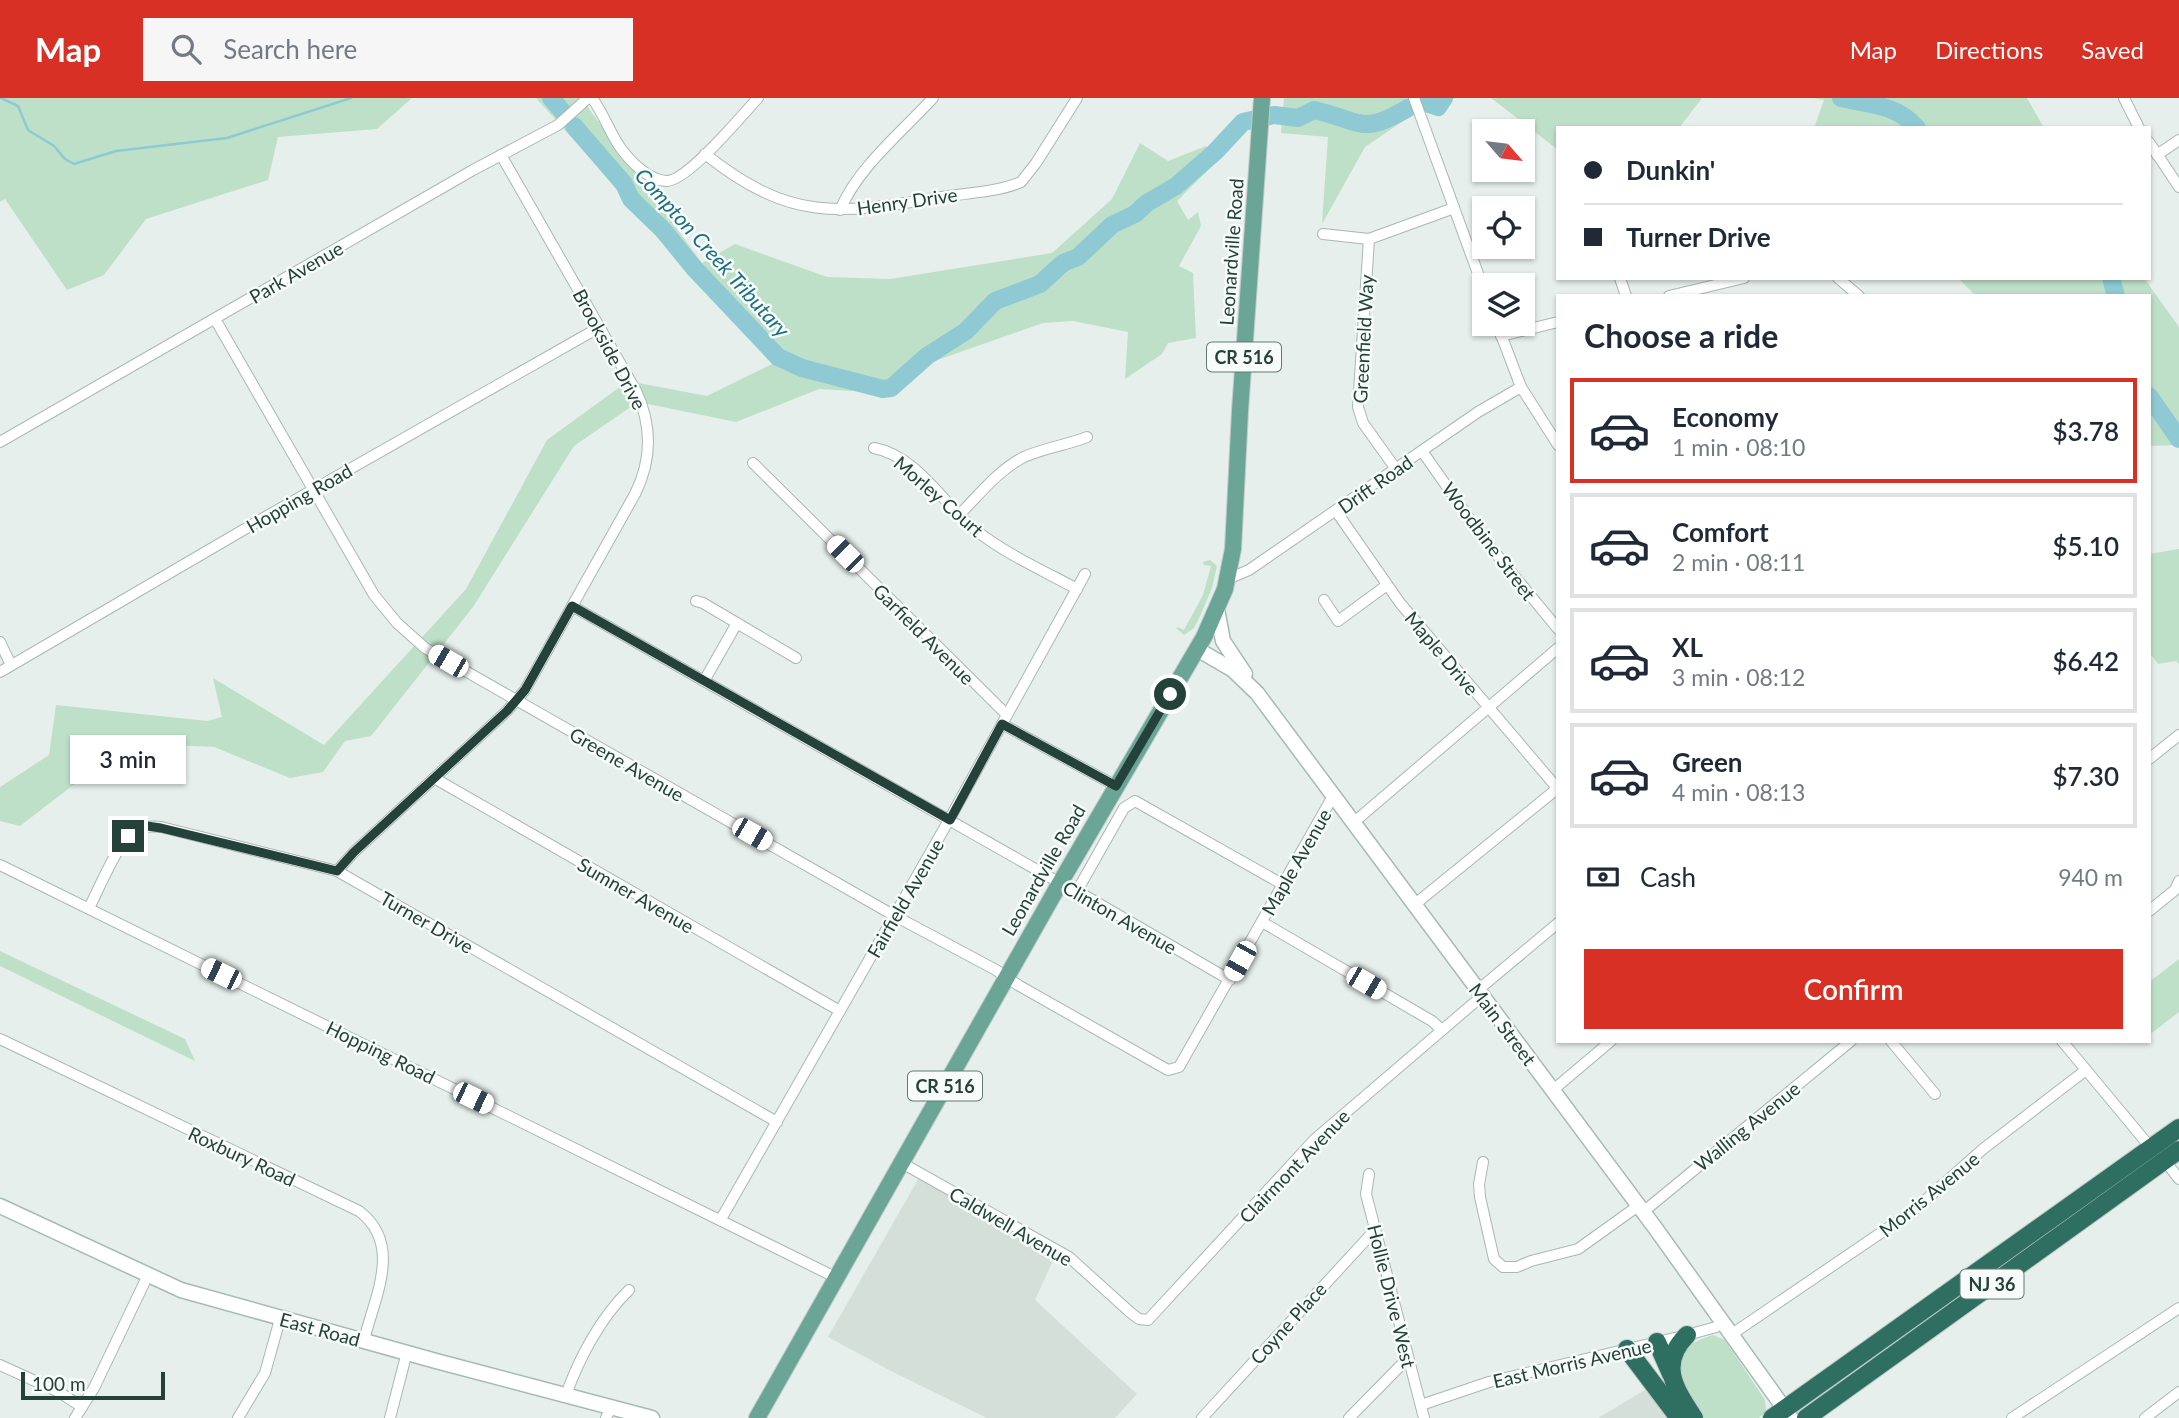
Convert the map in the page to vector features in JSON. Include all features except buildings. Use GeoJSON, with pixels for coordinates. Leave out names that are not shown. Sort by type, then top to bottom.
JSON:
{"type":"FeatureCollection","features":[{"type":"Feature","properties":{"kind":"highway","name":"NJ 36"},"geometry":{"type":"LineString","coordinates":[[1782,1415],[2179,1128]]}},
{"type":"Feature","properties":{"kind":"highway","name":"NJ 36"},"geometry":{"type":"LineString","coordinates":[[1806,1418],[2172,1156]]}},
{"type":"Feature","properties":{"kind":"highway"},"geometry":{"type":"LineString","coordinates":[[1671,1374],[1672,1358],[1678,1345],[1688,1335]]}},
{"type":"Feature","properties":{"kind":"highway"},"geometry":{"type":"LineString","coordinates":[[1657,1342],[1681,1398],[1694,1418]]}},
{"type":"Feature","properties":{"kind":"highway"},"geometry":{"type":"LineString","coordinates":[[1627,1349],[1679,1418]]}},
{"type":"Feature","properties":{"kind":"main road","name":"Leonardville Road"},"geometry":{"type":"LineString","coordinates":[[757,1418],[1217,610],[1228,579],[1233,549],[1262,104]]}},
{"type":"Feature","properties":{"kind":"street"},"geometry":{"type":"LineString","coordinates":[[590,98],[621,148],[642,169],[657,179],[670,181],[678,179],[705,155],[758,98]]}},
{"type":"Feature","properties":{"kind":"street","name":"Park Avenue"},"geometry":{"type":"LineString","coordinates":[[0,442],[500,155],[558,125],[590,98]]}},
{"type":"Feature","properties":{"kind":"street"},"geometry":{"type":"LineString","coordinates":[[840,211],[859,177],[933,98]]}},
{"type":"Feature","properties":{"kind":"street","name":"Henry Drive"},"geometry":{"type":"LineString","coordinates":[[705,155],[730,174],[770,196],[818,210],[877,208],[1021,182],[1077,98]]}},
{"type":"Feature","properties":{"kind":"street"},"geometry":{"type":"LineString","coordinates":[[1414,98],[1478,273]]}},
{"type":"Feature","properties":{"kind":"street"},"geometry":{"type":"LineString","coordinates":[[2124,98],[2138,126]]}},
{"type":"Feature","properties":{"kind":"street"},"geometry":{"type":"LineString","coordinates":[[2157,155],[2179,140]]}},
{"type":"Feature","properties":{"kind":"street"},"geometry":{"type":"LineString","coordinates":[[2151,145],[2179,187]]}},
{"type":"Feature","properties":{"kind":"street","name":"Brookside Drive"},"geometry":{"type":"LineString","coordinates":[[337,871],[525,690],[635,494],[648,456],[647,425],[642,403],[500,155]]}},
{"type":"Feature","properties":{"kind":"street"},"geometry":{"type":"LineString","coordinates":[[1323,234],[1369,239],[1454,208]]}},
{"type":"Feature","properties":{"kind":"street","name":"Greenfield Way"},"geometry":{"type":"LineString","coordinates":[[1369,239],[1357,407],[1363,423],[1396,470]]}},
{"type":"Feature","properties":{"kind":"street"},"geometry":{"type":"LineString","coordinates":[[1677,294],[1736,280]]}},
{"type":"Feature","properties":{"kind":"street"},"geometry":{"type":"LineString","coordinates":[[1840,280],[1856,294]]}},
{"type":"Feature","properties":{"kind":"street","name":"Greene Avenue"},"geometry":{"type":"LineString","coordinates":[[215,319],[374,595],[397,623],[425,648],[895,916],[1172,1070]]}},
{"type":"Feature","properties":{"kind":"street"},"geometry":{"type":"LineString","coordinates":[[1535,328],[1556,322]]}},
{"type":"Feature","properties":{"kind":"street","name":"Hopping Road"},"geometry":{"type":"LineString","coordinates":[[0,672],[600,327]]}},
{"type":"Feature","properties":{"kind":"street"},"geometry":{"type":"LineString","coordinates":[[1501,336],[1521,387],[1556,442]]}},
{"type":"Feature","properties":{"kind":"street","name":"Drift Road"},"geometry":{"type":"LineString","coordinates":[[1228,579],[1249,570],[1422,451],[1521,387]]}},
{"type":"Feature","properties":{"kind":"street"},"geometry":{"type":"LineString","coordinates":[[959,515],[1017,461],[1087,437]]}},
{"type":"Feature","properties":{"kind":"street","name":"Morley Court"},"geometry":{"type":"LineString","coordinates":[[874,448],[907,463],[987,539],[1077,589]]}},
{"type":"Feature","properties":{"kind":"street","name":"Woodbine Street"},"geometry":{"type":"LineString","coordinates":[[1422,451],[1482,538],[1556,627]]}},
{"type":"Feature","properties":{"kind":"street","name":"Garfield Avenue"},"geometry":{"type":"LineString","coordinates":[[753,463],[1005,720],[1116,786]]}},
{"type":"Feature","properties":{"kind":"street","name":"Maple Drive"},"geometry":{"type":"LineString","coordinates":[[1336,511],[1387,585],[1556,787]]}},
{"type":"Feature","properties":{"kind":"street","name":"Fairfield Avenue"},"geometry":{"type":"LineString","coordinates":[[721,1219],[950,820],[1085,574]]}},
{"type":"Feature","properties":{"kind":"street"},"geometry":{"type":"LineString","coordinates":[[1324,600],[1338,621],[1387,585]]}},
{"type":"Feature","properties":{"kind":"street"},"geometry":{"type":"LineString","coordinates":[[696,601],[796,658]]}},
{"type":"Feature","properties":{"kind":"street","name":"Clinton Avenue"},"geometry":{"type":"LineString","coordinates":[[572,606],[1230,980]]}},
{"type":"Feature","properties":{"kind":"street"},"geometry":{"type":"LineString","coordinates":[[1217,610],[1224,644],[1257,693]]}},
{"type":"Feature","properties":{"kind":"street"},"geometry":{"type":"LineString","coordinates":[[704,681],[737,623]]}},
{"type":"Feature","properties":{"kind":"street"},"geometry":{"type":"LineString","coordinates":[[0,642],[11,665]]}},
{"type":"Feature","properties":{"kind":"street","name":"Main Street"},"geometry":{"type":"LineString","coordinates":[[1197,649],[1233,670],[1257,693],[1728,1328],[1782,1415]]}},
{"type":"Feature","properties":{"kind":"street"},"geometry":{"type":"LineString","coordinates":[[1353,823],[1556,650]]}},
{"type":"Feature","properties":{"kind":"street"},"geometry":{"type":"LineString","coordinates":[[2151,757],[2179,735]]}},
{"type":"Feature","properties":{"kind":"street","name":"Sumner Avenue"},"geometry":{"type":"LineString","coordinates":[[434,778],[840,1011]]}},
{"type":"Feature","properties":{"kind":"street"},"geometry":{"type":"LineString","coordinates":[[1414,905],[1556,789]]}},
{"type":"Feature","properties":{"kind":"street","name":"Maple Avenue"},"geometry":{"type":"LineString","coordinates":[[1172,1070],[1179,1067],[1333,796]]}},
{"type":"Feature","properties":{"kind":"street"},"geometry":{"type":"LineString","coordinates":[[1077,891],[1124,808],[1135,801],[1283,884]]}},
{"type":"Feature","properties":{"kind":"street","name":"Turner Drive"},"geometry":{"type":"LineString","coordinates":[[89,908],[124,842],[133,832],[147,826],[337,871],[777,1122]]}},
{"type":"Feature","properties":{"kind":"street","name":"Hopping Road"},"geometry":{"type":"LineString","coordinates":[[0,865],[837,1278]]}},
{"type":"Feature","properties":{"kind":"street"},"geometry":{"type":"LineString","coordinates":[[2151,909],[2175,890],[2179,881]]}},
{"type":"Feature","properties":{"kind":"street"},"geometry":{"type":"LineString","coordinates":[[1262,922],[1432,1021],[1442,1030]]}},
{"type":"Feature","properties":{"kind":"street","name":"Clairmont Avenue"},"geometry":{"type":"LineString","coordinates":[[1148,1320],[1322,1132],[1442,1030],[1556,925]]}},
{"type":"Feature","properties":{"kind":"street","name":"Roxbury Road"},"geometry":{"type":"LineString","coordinates":[[0,1039],[359,1211],[368,1218],[381,1239],[384,1263],[364,1340]]}},
{"type":"Feature","properties":{"kind":"street"},"geometry":{"type":"LineString","coordinates":[[1553,1090],[1609,1043]]}},
{"type":"Feature","properties":{"kind":"street","name":"Walling Avenue"},"geometry":{"type":"LineString","coordinates":[[1483,1163],[1479,1184],[1480,1197],[1494,1259],[1503,1267],[1517,1267],[1578,1249],[1641,1209],[1848,1043]]}},
{"type":"Feature","properties":{"kind":"street"},"geometry":{"type":"LineString","coordinates":[[1893,1043],[1935,1094]]}},
{"type":"Feature","properties":{"kind":"street"},"geometry":{"type":"LineString","coordinates":[[2064,1043],[2151,1148]]}},
{"type":"Feature","properties":{"kind":"street","name":"Morris Avenue"},"geometry":{"type":"LineString","coordinates":[[1728,1328],[1913,1211],[1983,1149],[2086,1070]]}},
{"type":"Feature","properties":{"kind":"street"},"geometry":{"type":"LineString","coordinates":[[2172,1156],[2179,1179]]}},
{"type":"Feature","properties":{"kind":"street","name":"Caldwell Avenue"},"geometry":{"type":"LineString","coordinates":[[902,1163],[1069,1257],[1131,1313],[1139,1319],[1148,1320]]}},
{"type":"Feature","properties":{"kind":"street","name":"Hollie Drive West"},"geometry":{"type":"LineString","coordinates":[[1369,1174],[1366,1194],[1424,1418]]}},
{"type":"Feature","properties":{"kind":"street","name":"East Road"},"geometry":{"type":"LineString","coordinates":[[0,1206],[181,1290],[566,1395],[609,1413],[652,1418]]}},
{"type":"Feature","properties":{"kind":"street","name":"Coyne Place"},"geometry":{"type":"LineString","coordinates":[[1202,1418],[1375,1230]]}},
{"type":"Feature","properties":{"kind":"street"},"geometry":{"type":"LineString","coordinates":[[75,1418],[148,1275]]}},
{"type":"Feature","properties":{"kind":"street"},"geometry":{"type":"LineString","coordinates":[[566,1395],[597,1331],[614,1305],[629,1290]]}},
{"type":"Feature","properties":{"kind":"street"},"geometry":{"type":"LineString","coordinates":[[2012,1418],[2179,1308]]}},
{"type":"Feature","properties":{"kind":"street"},"geometry":{"type":"LineString","coordinates":[[237,1418],[265,1373],[280,1319]]}},
{"type":"Feature","properties":{"kind":"street","name":"East Morris Avenue"},"geometry":{"type":"LineString","coordinates":[[1421,1405],[1489,1382],[1716,1327],[1728,1328]]}},
{"type":"Feature","properties":{"kind":"street"},"geometry":{"type":"LineString","coordinates":[[390,1418],[407,1352]]}},
{"type":"Feature","properties":{"kind":"street"},"geometry":{"type":"LineString","coordinates":[[1349,1418],[1408,1358]]}},
{"type":"Feature","properties":{"kind":"street"},"geometry":{"type":"LineString","coordinates":[[0,1365],[59,1392],[82,1407]]}},
{"type":"Feature","properties":{"kind":"street"},"geometry":{"type":"LineString","coordinates":[[2145,1418],[2179,1392]]}},
{"type":"Feature","properties":{"kind":"shaded area"},"geometry":{"type":"Polygon","coordinates":[[[920,1176],[1056,1254],[1035,1300],[1137,1394],[1115,1418],[987,1418],[828,1337],[920,1176]]]}},
{"type":"Feature","properties":{"kind":"shaded area"},"geometry":{"type":"Polygon","coordinates":[[[1650,1387],[1674,1418],[1598,1418],[1650,1387]]]}},
{"type":"Feature","properties":{"kind":"green space"},"geometry":{"type":"Polygon","coordinates":[[[0,98],[412,98],[377,129],[278,137],[268,180],[146,219],[104,275],[67,290],[5,199],[0,202],[0,98]]]}},
{"type":"Feature","properties":{"kind":"green space"},"geometry":{"type":"Polygon","coordinates":[[[536,98],[581,98],[702,263],[735,244],[827,277],[890,279],[1052,253],[1112,199],[1140,143],[1168,161],[1206,146],[1214,164],[1177,201],[1188,220],[1198,212],[1201,226],[1179,266],[1193,273],[1196,338],[1168,343],[1162,354],[1125,379],[1128,332],[1073,321],[1043,323],[889,377],[888,393],[819,389],[736,422],[638,402],[574,446],[473,607],[371,736],[345,741],[323,772],[290,778],[214,747],[128,743],[20,826],[0,821],[0,787],[49,755],[56,705],[207,721],[222,717],[213,678],[324,745],[466,589],[547,440],[628,381],[707,396],[774,363],[536,98]]]}},
{"type":"Feature","properties":{"kind":"green space"},"geometry":{"type":"Polygon","coordinates":[[[1284,98],[1456,98],[1415,113],[1365,147],[1322,224],[1328,137],[1281,133],[1284,98]]]}},
{"type":"Feature","properties":{"kind":"green space"},"geometry":{"type":"Polygon","coordinates":[[[1491,98],[1702,98],[1681,126],[1556,126],[1556,148],[1535,132],[1535,119],[1518,119],[1491,98]]]}},
{"type":"Feature","properties":{"kind":"green space"},"geometry":{"type":"Polygon","coordinates":[[[1812,98],[2027,98],[2043,126],[1815,126],[1824,100],[1812,98]]]}},
{"type":"Feature","properties":{"kind":"green space"},"geometry":{"type":"Polygon","coordinates":[[[1960,280],[2145,280],[2179,327],[2179,445],[2151,446],[2151,294],[1974,294],[1960,280]]]}},
{"type":"Feature","properties":{"kind":"green space"},"geometry":{"type":"Polygon","coordinates":[[[2179,549],[2179,664],[2176,661],[2158,664],[2151,655],[2151,554],[2179,549]]]}},
{"type":"Feature","properties":{"kind":"green space"},"geometry":{"type":"Polygon","coordinates":[[[1210,560],[1217,566],[1212,588],[1194,628],[1184,635],[1176,628],[1184,630],[1203,595],[1211,566],[1204,565],[1203,562],[1210,560]]]}},
{"type":"Feature","properties":{"kind":"green space"},"geometry":{"type":"Polygon","coordinates":[[[0,951],[185,1039],[195,1061],[0,966],[0,951]]]}},
{"type":"Feature","properties":{"kind":"green space"},"geometry":{"type":"Polygon","coordinates":[[[2179,959],[2179,1012],[2151,1033],[2151,980],[2179,959]]]}},
{"type":"Feature","properties":{"kind":"green space"},"geometry":{"type":"Polygon","coordinates":[[[1713,1335],[1725,1340],[1765,1400],[1766,1411],[1759,1418],[1699,1418],[1685,1393],[1678,1369],[1680,1359],[1685,1350],[1696,1342],[1713,1335]]]}},
{"type":"Feature","properties":{"kind":"waterway","name":"Compton Creek Tributary"},"geometry":{"type":"LineString","coordinates":[[1,98],[18,106],[28,130],[54,146],[65,159],[74,164],[116,151],[227,138],[351,98]]}},
{"type":"Feature","properties":{"kind":"waterway","name":"Compton Creek Tributary"},"geometry":{"type":"LineString","coordinates":[[551,98],[562,111]]}},
{"type":"Feature","properties":{"kind":"waterway","name":"Compton Creek Tributary"},"geometry":{"type":"LineString","coordinates":[[1423,102],[1438,107],[1444,98]]}},
{"type":"Feature","properties":{"kind":"waterway"},"geometry":{"type":"LineString","coordinates":[[1841,98],[1891,110],[1915,126]]}},
{"type":"Feature","properties":{"kind":"waterway","name":"Compton Creek Tributary"},"geometry":{"type":"LineString","coordinates":[[574,126],[624,184],[631,199],[663,230],[694,268],[778,357],[802,368],[883,389],[891,388],[927,356],[966,331],[995,301],[1040,284],[1063,263],[1078,257],[1112,225],[1135,214],[1147,203],[1176,186],[1215,152],[1243,122],[1274,115],[1298,118],[1314,110],[1352,122],[1370,124],[1408,108]]}},
{"type":"Feature","properties":{"kind":"waterway"},"geometry":{"type":"LineString","coordinates":[[2112,280],[2115,294]]}},
{"type":"Feature","properties":{"kind":"waterway"},"geometry":{"type":"LineString","coordinates":[[2151,399],[2179,439]]}},
{"type":"Feature","properties":{"kind":"route"},"geometry":{"type":"LineString","coordinates":[[128,836],[147,826],[161,828],[337,871],[354,852],[507,711],[525,690],[572,606],[950,820],[1002,724],[1116,786],[1170,694]]}}]}
